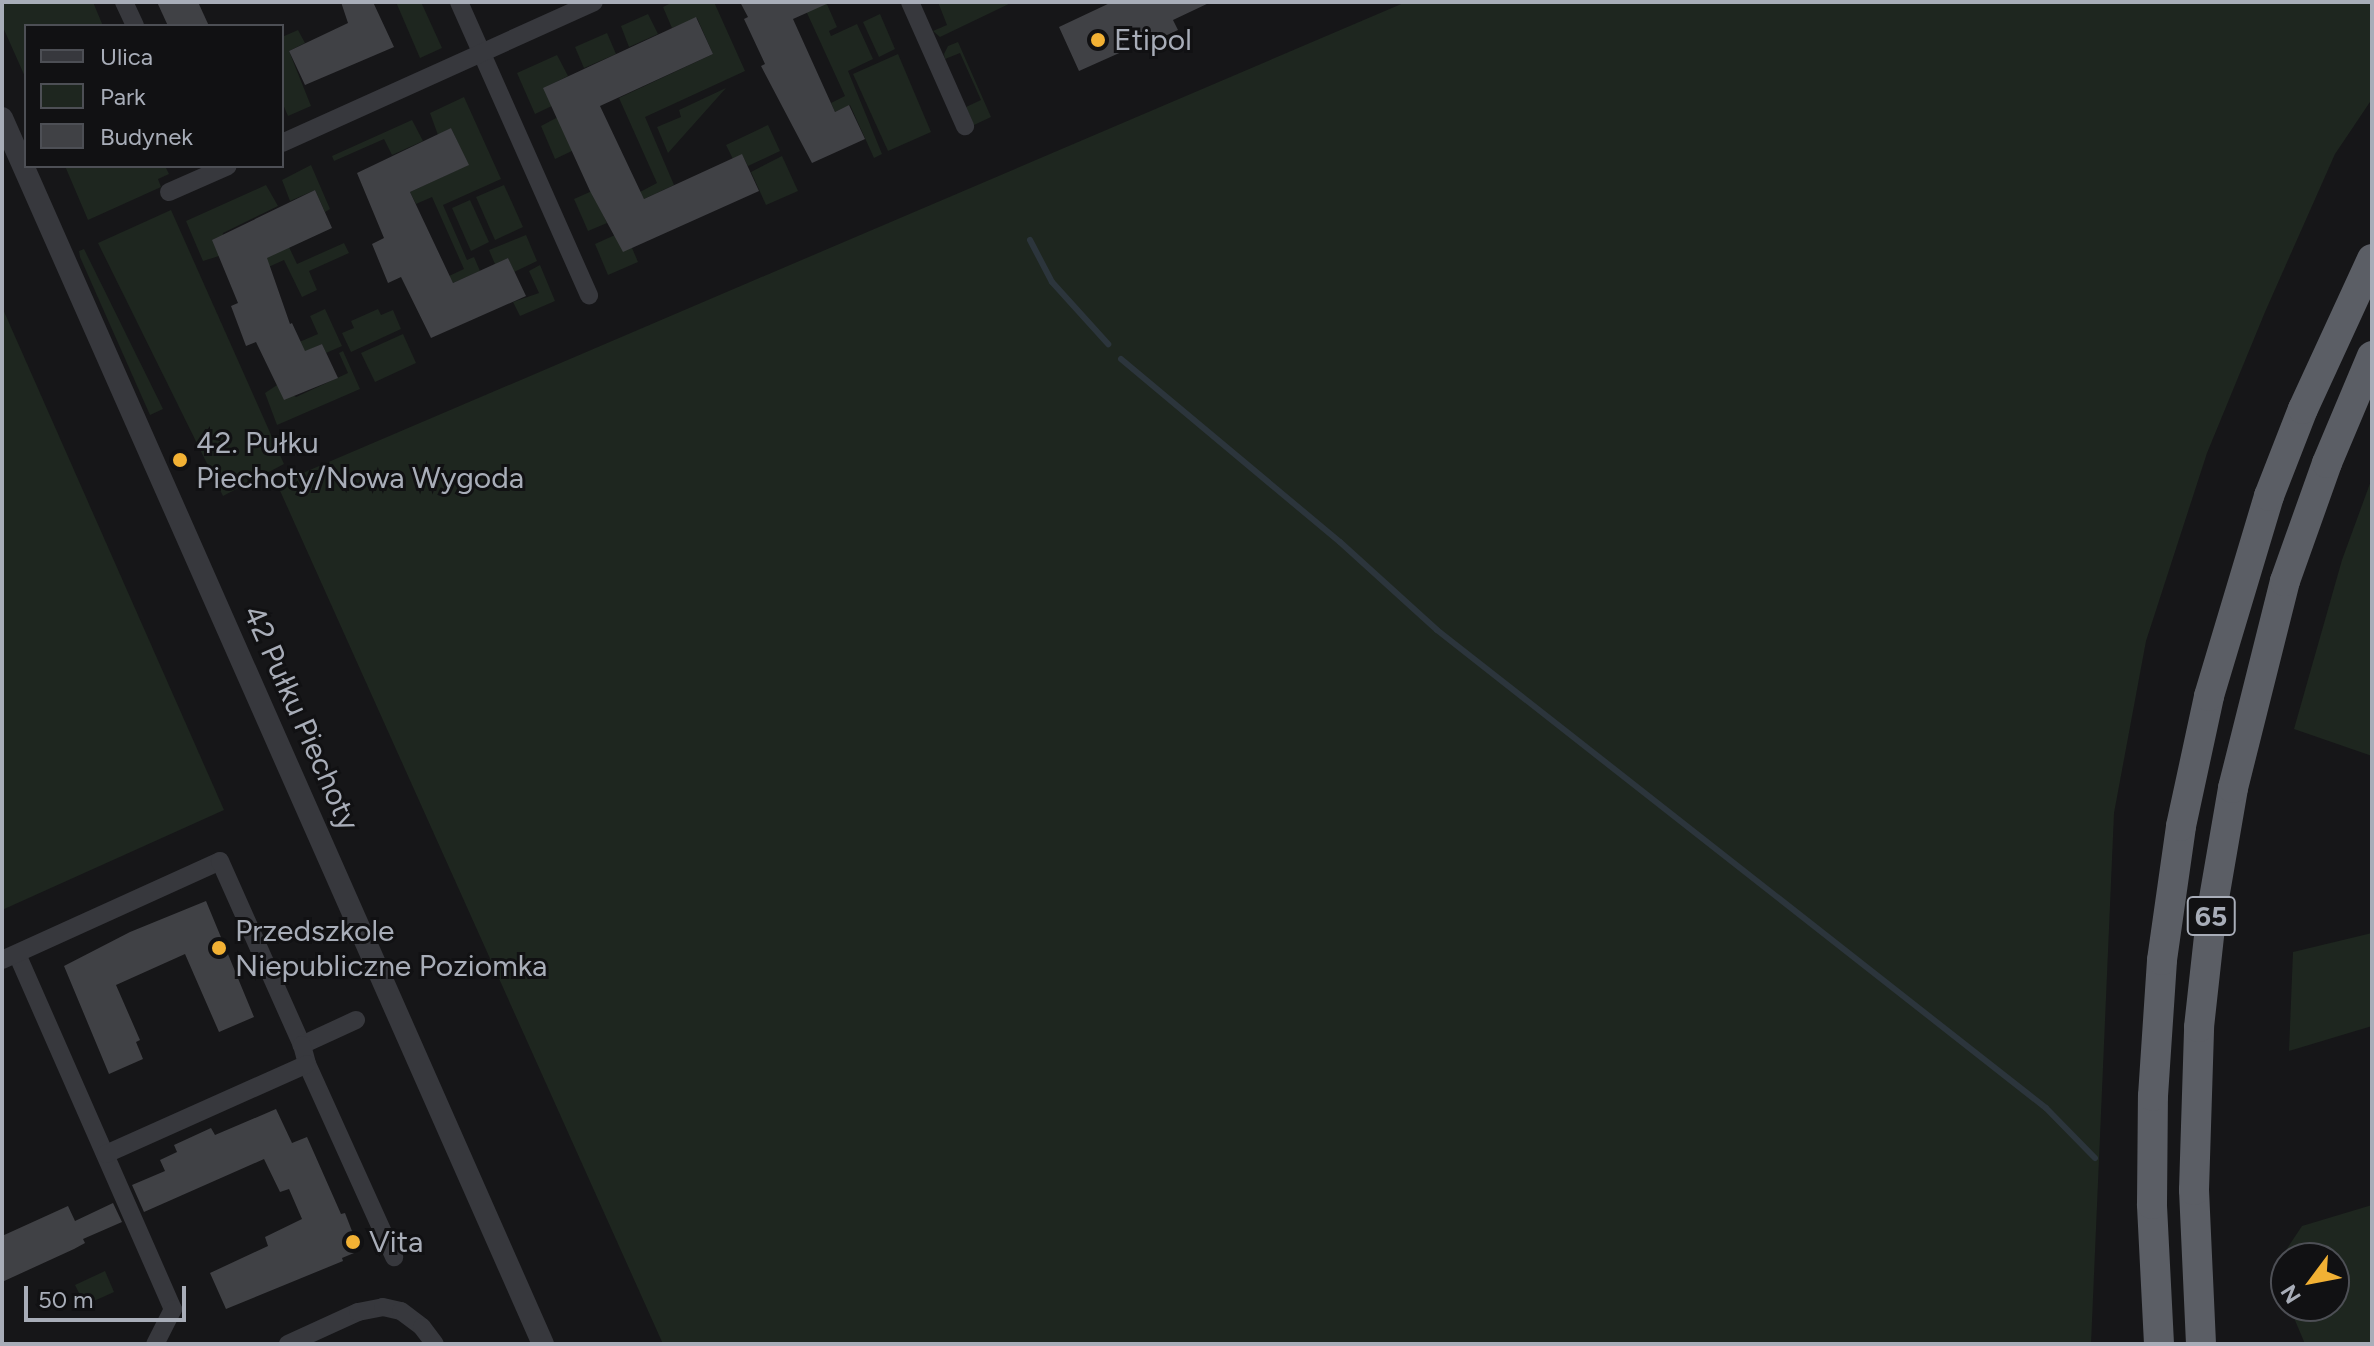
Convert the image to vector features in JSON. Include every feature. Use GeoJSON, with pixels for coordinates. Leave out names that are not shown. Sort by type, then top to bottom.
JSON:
{"type":"FeatureCollection","features":[{"type":"Feature","properties":{"kind":"highway","name":"65"},"geometry":{"type":"LineString","coordinates":[[2159,1344],[2152,1204],[2153,1096],[2162,960],[2181,826],[2209,696],[2246,567],[2303,409],[2372,259]]}},
{"type":"Feature","properties":{"kind":"highway","name":"65"},"geometry":{"type":"LineString","coordinates":[[2201,1344],[2194,1190],[2199,1027],[2212,910],[2233,788],[2285,581],[2327,463],[2372,356]]}},
{"type":"Feature","properties":{"kind":"highway"},"geometry":{"type":"LineString","coordinates":[[2246,567],[2285,581]]}},
{"type":"Feature","properties":{"kind":"street"},"geometry":{"type":"LineString","coordinates":[[124,2],[134,24]]}},
{"type":"Feature","properties":{"kind":"street"},"geometry":{"type":"LineString","coordinates":[[459,2],[589,296]]}},
{"type":"Feature","properties":{"kind":"street"},"geometry":{"type":"LineString","coordinates":[[284,142],[594,2]]}},
{"type":"Feature","properties":{"kind":"street"},"geometry":{"type":"LineString","coordinates":[[910,2],[965,126]]}},
{"type":"Feature","properties":{"kind":"street","name":"42 Pułku Piechoty"},"geometry":{"type":"LineString","coordinates":[[2,118],[24,168]]}},
{"type":"Feature","properties":{"kind":"street","name":"42 Pułku Piechoty"},"geometry":{"type":"LineString","coordinates":[[24,168],[543,1344]]}},
{"type":"Feature","properties":{"kind":"street"},"geometry":{"type":"LineString","coordinates":[[169,192],[198,172],[218,168]]}},
{"type":"Feature","properties":{"kind":"street"},"geometry":{"type":"LineString","coordinates":[[155,1344],[173,1309],[106,1154],[9,957],[220,861],[394,1257]]}},
{"type":"Feature","properties":{"kind":"street"},"geometry":{"type":"LineString","coordinates":[[106,1154],[304,1055],[356,1020]]}},
{"type":"Feature","properties":{"kind":"street"},"geometry":{"type":"LineString","coordinates":[[288,1344],[358,1312],[383,1307],[401,1311],[422,1327],[435,1344]]}},
{"type":"Feature","properties":{"kind":"green space"},"geometry":{"type":"Polygon","coordinates":[[[2,2],[93,2],[102,24],[24,24],[24,74],[2,25],[2,2]]]}},
{"type":"Feature","properties":{"kind":"green space"},"geometry":{"type":"Polygon","coordinates":[[[396,2],[421,2],[442,48],[420,58],[396,2]]]}},
{"type":"Feature","properties":{"kind":"green space"},"geometry":{"type":"Polygon","coordinates":[[[673,2],[714,2],[745,71],[645,117],[674,185],[644,199],[640,192],[657,183],[619,98],[713,54],[697,18],[672,28],[663,7],[673,2]]]}},
{"type":"Feature","properties":{"kind":"green space"},"geometry":{"type":"Polygon","coordinates":[[[802,2],[826,2],[837,27],[829,31],[831,36],[857,24],[873,59],[848,71],[882,154],[874,158],[850,105],[835,112],[831,103],[845,96],[802,2]]]}},
{"type":"Feature","properties":{"kind":"green space"},"geometry":{"type":"Polygon","coordinates":[[[938,2],[1013,2],[940,37],[933,31],[947,25],[938,2]]]}},
{"type":"Feature","properties":{"kind":"green space"},"geometry":{"type":"Polygon","coordinates":[[[1406,2],[2372,2],[2372,99],[2335,154],[2265,312],[2207,453],[2146,641],[2114,813],[2091,1344],[663,1344],[277,484],[1406,2]]]}},
{"type":"Feature","properties":{"kind":"green space"},"geometry":{"type":"Polygon","coordinates":[[[648,14],[658,34],[629,47],[621,26],[648,14]]]}},
{"type":"Feature","properties":{"kind":"green space"},"geometry":{"type":"Polygon","coordinates":[[[880,14],[895,49],[879,57],[863,22],[880,14]]]}},
{"type":"Feature","properties":{"kind":"green space"},"geometry":{"type":"Polygon","coordinates":[[[298,30],[305,43],[289,51],[311,106],[288,116],[284,107],[284,36],[298,30]]]}},
{"type":"Feature","properties":{"kind":"green space"},"geometry":{"type":"Polygon","coordinates":[[[607,33],[616,54],[584,68],[575,47],[607,33]]]}},
{"type":"Feature","properties":{"kind":"green space"},"geometry":{"type":"Polygon","coordinates":[[[958,42],[991,117],[974,125],[966,107],[981,100],[960,53],[945,59],[944,54],[948,46],[958,42]]]}},
{"type":"Feature","properties":{"kind":"green space"},"geometry":{"type":"Polygon","coordinates":[[[898,54],[931,132],[888,151],[853,74],[898,54]]]}},
{"type":"Feature","properties":{"kind":"green space"},"geometry":{"type":"Polygon","coordinates":[[[557,55],[568,76],[548,86],[556,104],[535,114],[517,73],[557,55]]]}},
{"type":"Feature","properties":{"kind":"green space"},"geometry":{"type":"Polygon","coordinates":[[[726,88],[668,153],[657,127],[681,117],[679,110],[726,88]]]}},
{"type":"Feature","properties":{"kind":"green space"},"geometry":{"type":"Polygon","coordinates":[[[464,97],[501,179],[443,205],[467,260],[474,257],[480,271],[453,283],[449,276],[464,269],[432,197],[416,204],[410,192],[468,165],[451,128],[438,135],[430,113],[464,97]]]}},
{"type":"Feature","properties":{"kind":"green space"},"geometry":{"type":"Polygon","coordinates":[[[558,117],[574,150],[555,159],[541,126],[558,117]]]}},
{"type":"Feature","properties":{"kind":"green space"},"geometry":{"type":"Polygon","coordinates":[[[412,120],[423,141],[392,155],[384,139],[334,161],[332,156],[412,120]]]}},
{"type":"Feature","properties":{"kind":"green space"},"geometry":{"type":"Polygon","coordinates":[[[768,125],[780,151],[748,166],[742,155],[733,159],[726,145],[768,125]]]}},
{"type":"Feature","properties":{"kind":"green space"},"geometry":{"type":"Polygon","coordinates":[[[782,156],[798,191],[766,205],[751,172],[782,156]]]}},
{"type":"Feature","properties":{"kind":"green space"},"geometry":{"type":"Polygon","coordinates":[[[311,165],[330,209],[325,212],[315,190],[290,201],[282,180],[311,165]]]}},
{"type":"Feature","properties":{"kind":"green space"},"geometry":{"type":"Polygon","coordinates":[[[66,168],[166,168],[169,174],[158,179],[161,187],[88,220],[66,168]]]}},
{"type":"Feature","properties":{"kind":"green space"},"geometry":{"type":"Polygon","coordinates":[[[266,185],[278,206],[223,233],[219,256],[203,261],[186,221],[266,185]]]}},
{"type":"Feature","properties":{"kind":"green space"},"geometry":{"type":"Polygon","coordinates":[[[504,185],[523,227],[495,240],[476,197],[504,185]]]}},
{"type":"Feature","properties":{"kind":"green space"},"geometry":{"type":"Polygon","coordinates":[[[592,191],[607,223],[588,231],[574,199],[592,191]]]}},
{"type":"Feature","properties":{"kind":"green space"},"geometry":{"type":"Polygon","coordinates":[[[470,200],[489,242],[471,251],[452,208],[470,200]]]}},
{"type":"Feature","properties":{"kind":"green space"},"geometry":{"type":"Polygon","coordinates":[[[171,210],[284,464],[223,496],[98,243],[171,210]]]}},
{"type":"Feature","properties":{"kind":"green space"},"geometry":{"type":"Polygon","coordinates":[[[526,235],[537,261],[514,272],[508,258],[495,264],[489,250],[526,235]]]}},
{"type":"Feature","properties":{"kind":"green space"},"geometry":{"type":"Polygon","coordinates":[[[615,235],[632,248],[638,262],[608,275],[595,244],[615,235]]]}},
{"type":"Feature","properties":{"kind":"green space"},"geometry":{"type":"Polygon","coordinates":[[[344,243],[349,253],[309,271],[317,290],[302,297],[284,260],[264,269],[262,257],[288,245],[297,264],[344,243]]]}},
{"type":"Feature","properties":{"kind":"green space"},"geometry":{"type":"Polygon","coordinates":[[[84,249],[163,409],[150,415],[80,257],[79,251],[84,249]]]}},
{"type":"Feature","properties":{"kind":"green space"},"geometry":{"type":"Polygon","coordinates":[[[540,265],[555,301],[520,316],[513,302],[539,293],[529,271],[540,265]]]}},
{"type":"Feature","properties":{"kind":"green space"},"geometry":{"type":"Polygon","coordinates":[[[2,307],[224,810],[2,910],[2,307]]]}},
{"type":"Feature","properties":{"kind":"green space"},"geometry":{"type":"Polygon","coordinates":[[[325,309],[342,346],[326,353],[322,344],[304,352],[297,343],[318,334],[310,316],[325,309]]]}},
{"type":"Feature","properties":{"kind":"green space"},"geometry":{"type":"Polygon","coordinates":[[[378,309],[381,315],[393,310],[401,329],[351,352],[342,333],[354,328],[351,321],[378,309]]]}},
{"type":"Feature","properties":{"kind":"green space"},"geometry":{"type":"Polygon","coordinates":[[[403,334],[416,363],[375,382],[361,353],[403,334]]]}},
{"type":"Feature","properties":{"kind":"green space"},"geometry":{"type":"Polygon","coordinates":[[[343,351],[360,389],[277,425],[265,393],[277,385],[296,397],[348,373],[339,353],[343,351]]]}},
{"type":"Feature","properties":{"kind":"green space"},"geometry":{"type":"Polygon","coordinates":[[[2372,478],[2372,756],[2294,729],[2342,560],[2372,478]]]}},
{"type":"Feature","properties":{"kind":"green space"},"geometry":{"type":"Polygon","coordinates":[[[2372,933],[2372,1026],[2289,1051],[2293,952],[2372,933]]]}},
{"type":"Feature","properties":{"kind":"green space"},"geometry":{"type":"Polygon","coordinates":[[[2372,1205],[2372,1344],[2305,1344],[2296,1322],[2350,1322],[2350,1242],[2291,1242],[2302,1226],[2372,1205]]]}},
{"type":"Feature","properties":{"kind":"green space"},"geometry":{"type":"Polygon","coordinates":[[[105,1271],[114,1292],[85,1305],[75,1285],[105,1271]]]}},
{"type":"Feature","properties":{"kind":"building"},"geometry":{"type":"Polygon","coordinates":[[[157,2],[198,2],[208,24],[167,24],[157,2]]]}},
{"type":"Feature","properties":{"kind":"building"},"geometry":{"type":"Polygon","coordinates":[[[341,2],[373,2],[394,47],[305,85],[289,51],[348,23],[341,2]]]}},
{"type":"Feature","properties":{"kind":"building"},"geometry":{"type":"Polygon","coordinates":[[[740,2],[831,2],[793,19],[835,112],[849,105],[865,139],[812,163],[761,66],[765,64],[744,19],[748,17],[740,2]]]}},
{"type":"Feature","properties":{"kind":"building","name":"Etipol"},"geometry":{"type":"Polygon","coordinates":[[[1112,2],[1211,2],[1173,20],[1178,30],[1165,36],[1145,34],[1123,43],[1126,50],[1079,71],[1059,27],[1112,2]]]}},
{"type":"Feature","properties":{"kind":"building"},"geometry":{"type":"Polygon","coordinates":[[[696,17],[713,54],[600,106],[644,199],[742,154],[759,191],[623,252],[590,191],[543,88],[696,17]]]}},
{"type":"Feature","properties":{"kind":"building"},"geometry":{"type":"Polygon","coordinates":[[[451,128],[469,165],[410,192],[453,283],[508,258],[526,296],[431,338],[401,277],[388,283],[372,244],[384,238],[357,173],[451,128]]]}},
{"type":"Feature","properties":{"kind":"building"},"geometry":{"type":"Polygon","coordinates":[[[315,190],[332,228],[267,258],[290,324],[305,351],[322,344],[338,378],[284,400],[256,342],[246,346],[231,306],[238,303],[212,240],[315,190]]]}},
{"type":"Feature","properties":{"kind":"building"},"geometry":{"type":"Polygon","coordinates":[[[206,901],[254,1017],[219,1032],[185,954],[116,985],[140,1040],[136,1042],[143,1059],[109,1074],[64,966],[130,932],[206,901]]]}},
{"type":"Feature","properties":{"kind":"building"},"geometry":{"type":"Polygon","coordinates":[[[276,1109],[292,1143],[307,1137],[357,1244],[354,1253],[342,1258],[343,1261],[226,1309],[210,1273],[268,1246],[265,1237],[302,1219],[289,1189],[280,1192],[264,1159],[144,1212],[132,1185],[165,1171],[160,1160],[177,1152],[174,1145],[211,1128],[215,1135],[276,1109]]]}},
{"type":"Feature","properties":{"kind":"building"},"geometry":{"type":"Polygon","coordinates":[[[113,1203],[122,1222],[83,1239],[85,1243],[74,1249],[2,1282],[2,1236],[68,1206],[75,1221],[113,1203]]]}},
{"type":"Feature","properties":{"kind":"waterway"},"geometry":{"type":"LineString","coordinates":[[1030,240],[1052,282],[1108,344]]}},
{"type":"Feature","properties":{"kind":"waterway"},"geometry":{"type":"LineString","coordinates":[[1121,359],[1340,542],[1437,630],[2046,1108],[2095,1158]]}},
{"type":"Feature","properties":{"kind":"place","name":"Etipol"},"geometry":{"type":"Point","coordinates":[1098,40]}},
{"type":"Feature","properties":{"kind":"place","name":"42. Pułku Piechoty/Nowa Wygoda"},"geometry":{"type":"Point","coordinates":[180,460]}},
{"type":"Feature","properties":{"kind":"place","name":"Przedszkole Niepubliczne Poziomka"},"geometry":{"type":"Point","coordinates":[219,948]}},
{"type":"Feature","properties":{"kind":"place","name":"Vita"},"geometry":{"type":"Point","coordinates":[353,1242]}}]}
